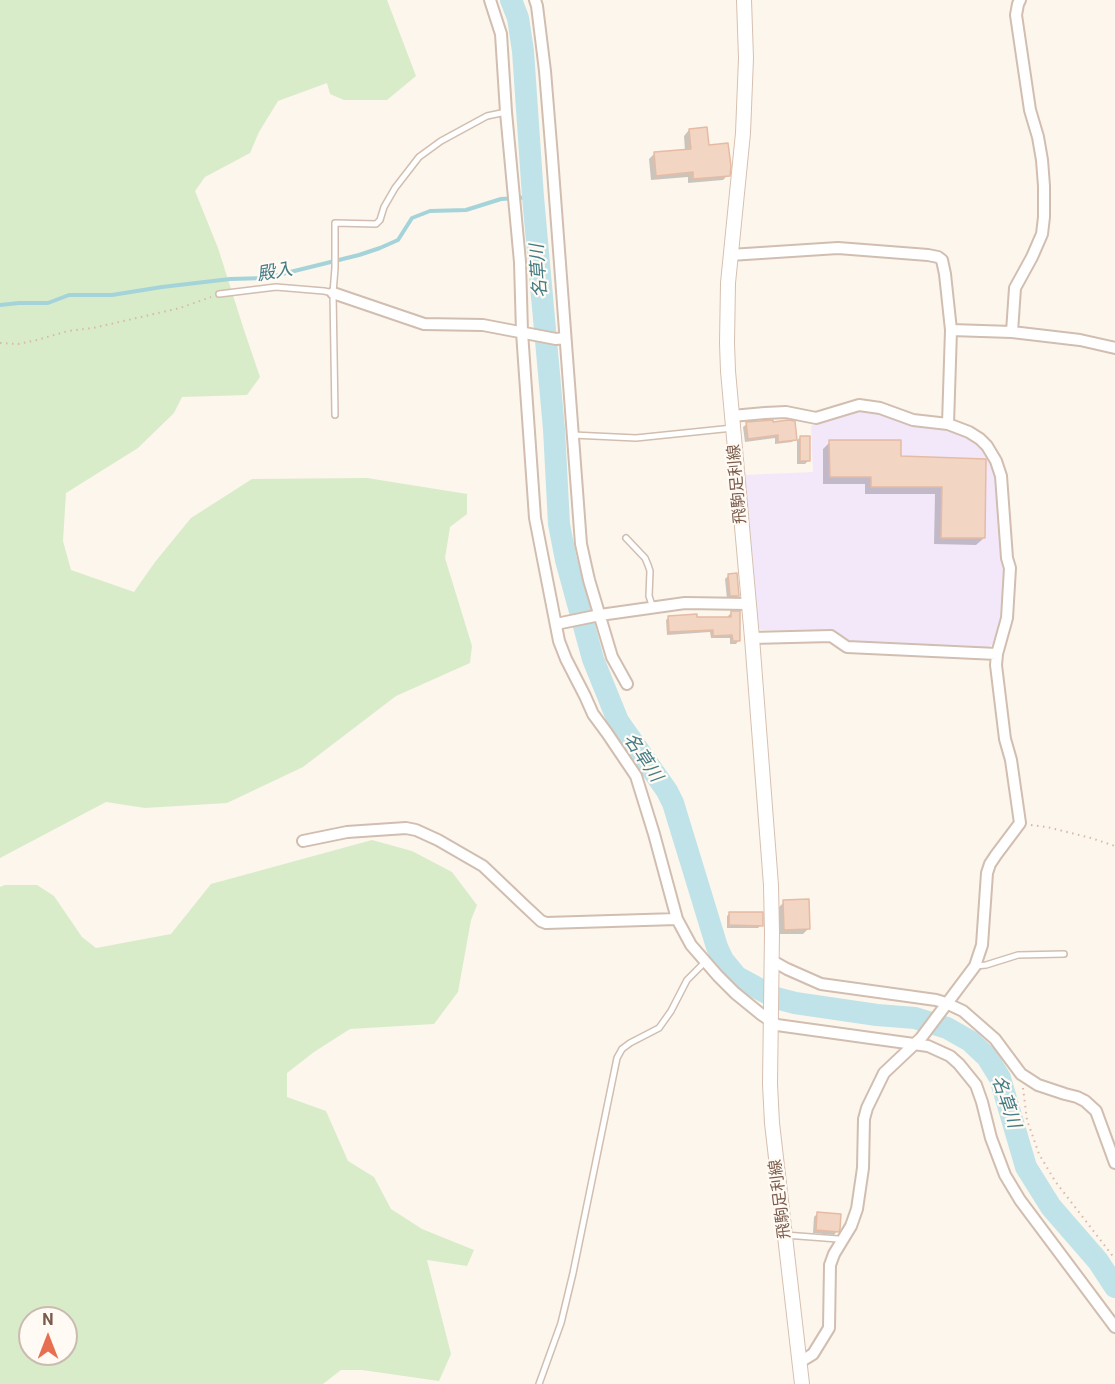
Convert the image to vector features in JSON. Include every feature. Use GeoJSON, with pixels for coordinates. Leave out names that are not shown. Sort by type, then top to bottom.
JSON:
{"type":"FeatureCollection","features":[{"type":"Feature","properties":{"kind":"main road","name":"飛駒足利線"},"geometry":{"type":"LineString","coordinates":[[744,0],[746,67],[743,133],[730,255],[726,317],[727,343],[771,885],[770,1084],[772,1123],[802,1384]]}},
{"type":"Feature","properties":{"kind":"street"},"geometry":{"type":"LineString","coordinates":[[490,0],[501,34],[526,333],[535,518],[559,624],[559,641],[592,714],[607,732],[636,776],[677,919],[691,945],[705,962],[735,993],[770,1017],[777,1025],[918,1041],[950,1056],[959,1064],[976,1085],[991,1138],[1005,1175],[1020,1200],[1115,1327]]}},
{"type":"Feature","properties":{"kind":"street"},"geometry":{"type":"LineString","coordinates":[[535,0],[545,71],[560,339],[573,435],[581,544],[596,615],[612,657],[627,684]]}},
{"type":"Feature","properties":{"kind":"street"},"geometry":{"type":"LineString","coordinates":[[1012,332],[1015,288],[1042,234],[1044,217],[1042,160],[1030,110],[1016,15],[1020,0]]}},
{"type":"Feature","properties":{"kind":"street"},"geometry":{"type":"LineString","coordinates":[[730,255],[838,248],[928,255],[942,260],[951,330],[948,424]]}},
{"type":"Feature","properties":{"kind":"street"},"geometry":{"type":"LineString","coordinates":[[333,293],[424,324],[483,325],[560,339]]}},
{"type":"Feature","properties":{"kind":"street"},"geometry":{"type":"LineString","coordinates":[[951,330],[1012,332],[1080,340],[1115,348]]}},
{"type":"Feature","properties":{"kind":"street"},"geometry":{"type":"LineString","coordinates":[[733,422],[765,413],[786,412],[816,418],[859,405],[879,408],[913,420],[948,424],[969,432],[987,447],[996,461],[1001,476],[1010,575],[1007,618],[996,665],[1005,739],[1011,760],[1020,823],[990,864],[987,873],[982,945],[975,966],[918,1041],[884,1073],[867,1108],[864,1119],[863,1168],[857,1209],[851,1226],[830,1265],[829,1328],[813,1354],[800,1362]]}},
{"type":"Feature","properties":{"kind":"street"},"geometry":{"type":"LineString","coordinates":[[559,624],[596,615],[685,603],[749,604]]}},
{"type":"Feature","properties":{"kind":"street"},"geometry":{"type":"LineString","coordinates":[[752,638],[831,636],[847,647],[997,654]]}},
{"type":"Feature","properties":{"kind":"street"},"geometry":{"type":"LineString","coordinates":[[303,841],[348,832],[406,828],[416,830],[483,866],[541,921],[546,923],[677,919]]}},
{"type":"Feature","properties":{"kind":"street"},"geometry":{"type":"LineString","coordinates":[[771,964],[821,984],[936,1000],[944,1007],[963,1011],[995,1039],[1021,1074],[1038,1085],[1077,1097],[1096,1111],[1115,1163]]}},
{"type":"Feature","properties":{"kind":"lane"},"geometry":{"type":"LineString","coordinates":[[335,415],[334,223],[376,224],[395,188],[419,157],[441,141],[487,116],[506,112]]}},
{"type":"Feature","properties":{"kind":"lane"},"geometry":{"type":"LineString","coordinates":[[219,294],[276,287],[333,293]]}},
{"type":"Feature","properties":{"kind":"lane"},"geometry":{"type":"LineString","coordinates":[[573,435],[636,438],[733,422]]}},
{"type":"Feature","properties":{"kind":"lane"},"geometry":{"type":"LineString","coordinates":[[626,538],[645,558],[648,565],[650,571],[649,596],[653,608]]}},
{"type":"Feature","properties":{"kind":"lane"},"geometry":{"type":"LineString","coordinates":[[975,966],[1018,955],[1064,954]]}},
{"type":"Feature","properties":{"kind":"lane"},"geometry":{"type":"LineString","coordinates":[[539,1384],[561,1323],[573,1273],[617,1058],[622,1049],[630,1043],[659,1028],[687,980],[705,962]]}},
{"type":"Feature","properties":{"kind":"lane"},"geometry":{"type":"LineString","coordinates":[[785,1236],[842,1241]]}},
{"type":"Feature","properties":{"kind":"path"},"geometry":{"type":"LineString","coordinates":[[0,343],[18,344],[68,331],[93,328],[180,308],[219,294]]}},
{"type":"Feature","properties":{"kind":"path"},"geometry":{"type":"LineString","coordinates":[[1020,823],[1047,827],[1115,846]]}},
{"type":"Feature","properties":{"kind":"path"},"geometry":{"type":"LineString","coordinates":[[1021,1074],[1027,1120],[1039,1155],[1055,1181],[1115,1259]]}},
{"type":"Feature","properties":{"kind":"shaded area"},"geometry":{"type":"Polygon","coordinates":[[[859,410],[879,413],[900,421],[951,429],[977,442],[992,461],[997,476],[1004,575],[997,641],[987,648],[849,642],[832,631],[762,630],[756,627],[743,475],[813,472],[811,426],[859,410]]]}},
{"type":"Feature","properties":{"kind":"green space"},"geometry":{"type":"Polygon","coordinates":[[[0,0],[387,0],[416,76],[387,100],[344,100],[330,94],[327,83],[278,101],[259,132],[250,153],[205,177],[195,191],[218,248],[260,377],[247,395],[182,397],[174,413],[138,448],[66,493],[63,541],[71,570],[134,592],[191,518],[252,479],[367,478],[467,494],[467,514],[450,527],[445,558],[472,646],[470,663],[396,696],[303,767],[227,803],[145,808],[106,802],[0,858],[0,0]]]}},
{"type":"Feature","properties":{"kind":"green space"},"geometry":{"type":"Polygon","coordinates":[[[372,840],[412,851],[452,872],[477,905],[471,920],[458,992],[434,1024],[350,1029],[287,1073],[287,1097],[326,1111],[348,1161],[374,1177],[391,1209],[422,1229],[474,1250],[467,1266],[427,1260],[451,1354],[439,1381],[362,1370],[341,1370],[323,1384],[0,1384],[0,887],[37,885],[54,896],[82,937],[96,948],[171,934],[211,884],[372,840]]]}},
{"type":"Feature","properties":{"kind":"building"},"geometry":{"type":"Polygon","coordinates":[[[707,127],[709,145],[728,143],[730,176],[693,179],[693,172],[656,176],[654,152],[691,149],[689,129],[707,127]]]}},
{"type":"Feature","properties":{"kind":"building"},"geometry":{"type":"Polygon","coordinates":[[[773,420],[773,422],[795,421],[797,440],[778,442],[778,435],[748,439],[746,422],[773,420]]]}},
{"type":"Feature","properties":{"kind":"building"},"geometry":{"type":"Polygon","coordinates":[[[800,436],[810,436],[810,461],[800,461],[800,436]]]}},
{"type":"Feature","properties":{"kind":"building"},"geometry":{"type":"Polygon","coordinates":[[[829,440],[901,440],[901,456],[986,459],[985,538],[941,538],[942,487],[871,487],[871,477],[830,477],[829,440]]]}},
{"type":"Feature","properties":{"kind":"building"},"geometry":{"type":"Polygon","coordinates":[[[737,573],[739,596],[730,596],[728,574],[737,573]]]}},
{"type":"Feature","properties":{"kind":"building"},"geometry":{"type":"Polygon","coordinates":[[[731,611],[740,611],[740,641],[733,641],[732,635],[713,636],[713,630],[669,632],[668,616],[697,614],[697,617],[731,617],[731,611]]]}},
{"type":"Feature","properties":{"kind":"building"},"geometry":{"type":"Polygon","coordinates":[[[809,899],[810,929],[784,930],[783,900],[809,899]]]}},
{"type":"Feature","properties":{"kind":"building"},"geometry":{"type":"Polygon","coordinates":[[[729,912],[763,912],[763,926],[729,925],[729,912]]]}},
{"type":"Feature","properties":{"kind":"building"},"geometry":{"type":"Polygon","coordinates":[[[817,1212],[841,1214],[839,1232],[816,1230],[817,1212]]]}},
{"type":"Feature","properties":{"kind":"waterway","name":"名草川"},"geometry":{"type":"LineString","coordinates":[[511,0],[518,18],[523,51],[533,197],[554,429],[559,524],[566,560],[593,659],[618,721],[673,803],[723,960],[737,977],[776,998],[877,1015],[915,1018],[947,1028],[970,1041],[987,1057],[1000,1078],[1026,1167],[1051,1207],[1098,1261],[1115,1287]]}},
{"type":"Feature","properties":{"kind":"waterway","name":"殿入"},"geometry":{"type":"LineString","coordinates":[[0,305],[48,303],[69,295],[112,295],[230,279],[266,278],[380,248],[398,240],[412,218],[430,211],[466,210],[501,199],[533,197]]}}]}
